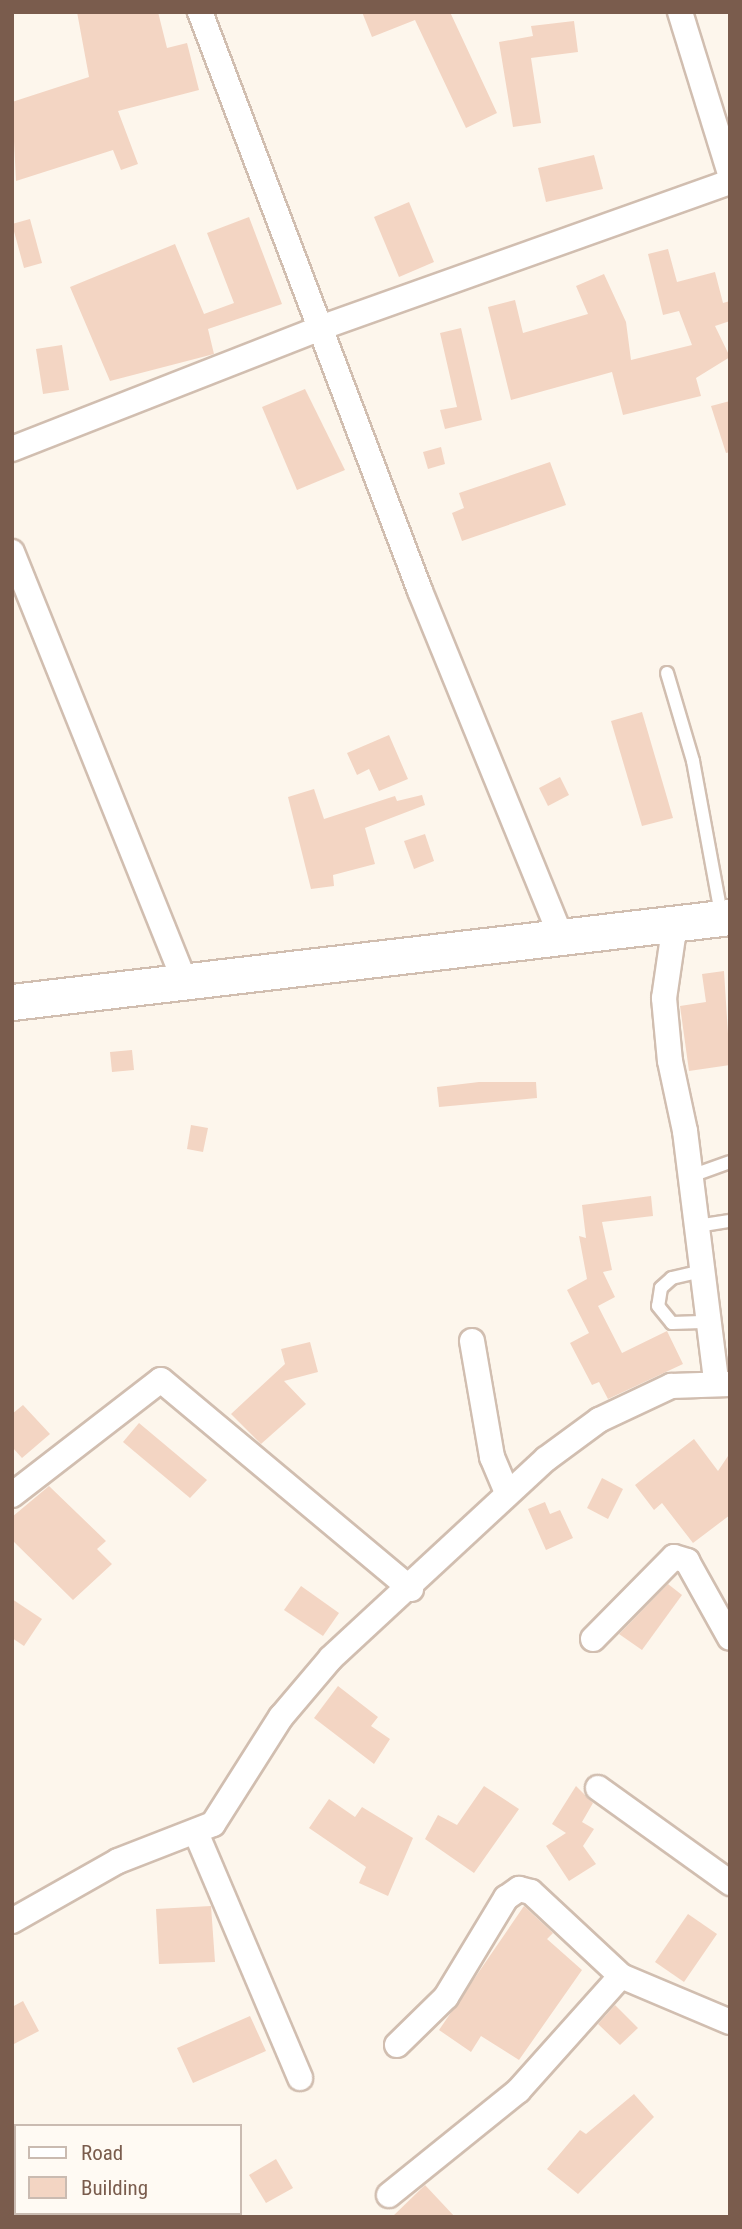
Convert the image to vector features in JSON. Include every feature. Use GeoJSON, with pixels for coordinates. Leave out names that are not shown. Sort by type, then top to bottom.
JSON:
{"type":"FeatureCollection","features":[{"type":"Feature","properties":{"kind":"main road"},"geometry":{"type":"LineString","coordinates":[[12,1002],[183,978],[726,918]]}},
{"type":"Feature","properties":{"kind":"street"},"geometry":{"type":"LineString","coordinates":[[200,12],[320,328],[561,936]]}},
{"type":"Feature","properties":{"kind":"street"},"geometry":{"type":"LineString","coordinates":[[680,12],[730,174]]}},
{"type":"Feature","properties":{"kind":"street"},"geometry":{"type":"LineString","coordinates":[[12,449],[320,328],[730,182]]}},
{"type":"Feature","properties":{"kind":"street"},"geometry":{"type":"LineString","coordinates":[[12,552],[183,978]]}},
{"type":"Feature","properties":{"kind":"street"},"geometry":{"type":"LineString","coordinates":[[12,1921],[118,1861],[197,1835],[213,1824],[281,1717],[331,1658],[411,1589],[508,1492],[599,1420],[671,1386],[723,1382],[709,1322],[691,1175],[664,998],[675,923]]}},
{"type":"Feature","properties":{"kind":"street"},"geometry":{"type":"LineString","coordinates":[[472,1341],[492,1457],[508,1492]]}},
{"type":"Feature","properties":{"kind":"street"},"geometry":{"type":"LineString","coordinates":[[12,1495],[161,1380],[411,1589]]}},
{"type":"Feature","properties":{"kind":"street"},"geometry":{"type":"LineString","coordinates":[[593,1639],[674,1557],[687,1561],[730,1638]]}},
{"type":"Feature","properties":{"kind":"street"},"geometry":{"type":"LineString","coordinates":[[598,1788],[730,1883]]}},
{"type":"Feature","properties":{"kind":"street"},"geometry":{"type":"LineString","coordinates":[[197,1835],[300,2078]]}},
{"type":"Feature","properties":{"kind":"street"},"geometry":{"type":"LineString","coordinates":[[397,2045],[446,1997],[506,1898],[519,1889],[531,1892],[621,1976],[730,2022]]}},
{"type":"Feature","properties":{"kind":"street"},"geometry":{"type":"LineString","coordinates":[[389,2195],[518,2091],[621,1976]]}},
{"type":"Feature","properties":{"kind":"lane"},"geometry":{"type":"LineString","coordinates":[[667,673],[692,761],[726,918]]}},
{"type":"Feature","properties":{"kind":"lane"},"geometry":{"type":"LineString","coordinates":[[691,1175],[730,1164]]}},
{"type":"Feature","properties":{"kind":"lane"},"geometry":{"type":"LineString","coordinates":[[697,1226],[730,1222]]}},
{"type":"Feature","properties":{"kind":"lane"},"geometry":{"type":"LineString","coordinates":[[702,1270],[671,1278],[661,1288],[658,1306],[672,1323],[709,1322]]}},
{"type":"Feature","properties":{"kind":"building"},"geometry":{"type":"Polygon","coordinates":[[[77,12],[158,12],[167,48],[187,43],[199,90],[118,111],[138,164],[121,170],[113,150],[16,181],[12,102],[89,77],[77,12]]]}},
{"type":"Feature","properties":{"kind":"building"},"geometry":{"type":"Polygon","coordinates":[[[362,12],[450,12],[497,113],[466,128],[415,20],[372,37],[362,12]]]}},
{"type":"Feature","properties":{"kind":"building"},"geometry":{"type":"Polygon","coordinates":[[[574,21],[578,52],[531,58],[541,123],[513,127],[499,42],[533,36],[531,26],[574,21]]]}},
{"type":"Feature","properties":{"kind":"building"},"geometry":{"type":"Polygon","coordinates":[[[594,155],[603,189],[546,202],[538,168],[594,155]]]}},
{"type":"Feature","properties":{"kind":"building"},"geometry":{"type":"Polygon","coordinates":[[[409,202],[434,262],[399,277],[374,217],[409,202]]]}},
{"type":"Feature","properties":{"kind":"building"},"geometry":{"type":"Polygon","coordinates":[[[249,217],[282,304],[208,329],[214,354],[110,381],[70,287],[175,244],[204,314],[234,303],[207,233],[249,217]]]}},
{"type":"Feature","properties":{"kind":"building"},"geometry":{"type":"Polygon","coordinates":[[[30,219],[42,263],[24,268],[12,224],[30,219]]]}},
{"type":"Feature","properties":{"kind":"building"},"geometry":{"type":"Polygon","coordinates":[[[668,249],[677,282],[715,272],[723,303],[730,301],[730,321],[715,326],[730,357],[696,378],[701,396],[623,415],[612,372],[511,400],[488,307],[515,300],[523,333],[588,314],[576,286],[604,274],[626,322],[631,360],[692,345],[679,311],[663,315],[648,254],[668,249]]]}},
{"type":"Feature","properties":{"kind":"building"},"geometry":{"type":"Polygon","coordinates":[[[461,328],[482,420],[445,429],[440,410],[457,407],[440,333],[461,328]]]}},
{"type":"Feature","properties":{"kind":"building"},"geometry":{"type":"Polygon","coordinates":[[[62,345],[69,390],[43,394],[36,349],[62,345]]]}},
{"type":"Feature","properties":{"kind":"building"},"geometry":{"type":"Polygon","coordinates":[[[305,389],[345,470],[297,490],[262,407],[305,389]]]}},
{"type":"Feature","properties":{"kind":"building"},"geometry":{"type":"Polygon","coordinates":[[[730,401],[730,452],[726,453],[711,406],[730,401]]]}},
{"type":"Feature","properties":{"kind":"building"},"geometry":{"type":"Polygon","coordinates":[[[441,447],[445,464],[428,469],[423,452],[441,447]]]}},
{"type":"Feature","properties":{"kind":"building"},"geometry":{"type":"Polygon","coordinates":[[[550,462],[566,505],[462,541],[452,513],[464,508],[459,493],[550,462]]]}},
{"type":"Feature","properties":{"kind":"building"},"geometry":{"type":"Polygon","coordinates":[[[642,712],[673,818],[642,826],[611,721],[642,712]]]}},
{"type":"Feature","properties":{"kind":"building"},"geometry":{"type":"Polygon","coordinates":[[[389,735],[408,779],[379,791],[369,769],[357,775],[347,753],[389,735]]]}},
{"type":"Feature","properties":{"kind":"building"},"geometry":{"type":"Polygon","coordinates":[[[560,777],[569,795],[548,806],[539,788],[560,777]]]}},
{"type":"Feature","properties":{"kind":"building"},"geometry":{"type":"Polygon","coordinates":[[[314,789],[324,819],[395,796],[397,801],[422,795],[425,805],[365,828],[375,864],[333,875],[334,886],[311,889],[288,797],[314,789]]]}},
{"type":"Feature","properties":{"kind":"building"},"geometry":{"type":"Polygon","coordinates":[[[425,834],[434,861],[414,869],[404,841],[425,834]]]}},
{"type":"Feature","properties":{"kind":"building"},"geometry":{"type":"Polygon","coordinates":[[[724,971],[730,1065],[689,1071],[680,1006],[706,1002],[702,974],[724,971]]]}},
{"type":"Feature","properties":{"kind":"building"},"geometry":{"type":"Polygon","coordinates":[[[132,1050],[134,1070],[112,1072],[110,1052],[132,1050]]]}},
{"type":"Feature","properties":{"kind":"building"},"geometry":{"type":"Polygon","coordinates":[[[479,1082],[536,1082],[537,1098],[439,1107],[437,1087],[479,1082]]]}},
{"type":"Feature","properties":{"kind":"building"},"geometry":{"type":"Polygon","coordinates":[[[191,1125],[208,1128],[203,1152],[187,1149],[191,1125]]]}},
{"type":"Feature","properties":{"kind":"building"},"geometry":{"type":"Polygon","coordinates":[[[651,1196],[653,1216],[602,1222],[612,1270],[603,1272],[615,1297],[598,1306],[622,1353],[667,1331],[683,1364],[608,1399],[599,1382],[592,1385],[570,1343],[589,1333],[567,1290],[587,1279],[579,1236],[586,1238],[582,1205],[651,1196]]]}},
{"type":"Feature","properties":{"kind":"building"},"geometry":{"type":"Polygon","coordinates":[[[310,1342],[318,1372],[284,1381],[306,1404],[261,1444],[231,1414],[285,1364],[281,1349],[310,1342]]]}},
{"type":"Feature","properties":{"kind":"building"},"geometry":{"type":"Polygon","coordinates":[[[23,1405],[50,1434],[22,1458],[12,1447],[12,1414],[23,1405]]]}},
{"type":"Feature","properties":{"kind":"building"},"geometry":{"type":"Polygon","coordinates":[[[139,1423],[207,1480],[190,1498],[123,1442],[139,1423]]]}},
{"type":"Feature","properties":{"kind":"building"},"geometry":{"type":"Polygon","coordinates":[[[694,1439],[718,1471],[730,1453],[730,1515],[693,1543],[662,1503],[654,1510],[635,1485],[694,1439]]]}},
{"type":"Feature","properties":{"kind":"building"},"geometry":{"type":"Polygon","coordinates":[[[602,1478],[623,1489],[608,1519],[587,1508],[602,1478]]]}},
{"type":"Feature","properties":{"kind":"building"},"geometry":{"type":"Polygon","coordinates":[[[49,1486],[106,1541],[97,1549],[112,1564],[73,1600],[12,1540],[12,1517],[49,1486]]]}},
{"type":"Feature","properties":{"kind":"building"},"geometry":{"type":"Polygon","coordinates":[[[545,1502],[550,1514],[560,1510],[573,1538],[546,1550],[528,1509],[545,1502]]]}},
{"type":"Feature","properties":{"kind":"building"},"geometry":{"type":"Polygon","coordinates":[[[668,1584],[682,1595],[642,1650],[619,1634],[668,1584]]]}},
{"type":"Feature","properties":{"kind":"building"},"geometry":{"type":"Polygon","coordinates":[[[301,1586],[339,1613],[323,1636],[284,1610],[301,1586]]]}},
{"type":"Feature","properties":{"kind":"building"},"geometry":{"type":"Polygon","coordinates":[[[12,1599],[42,1619],[24,1646],[12,1638],[12,1599]]]}},
{"type":"Feature","properties":{"kind":"building"},"geometry":{"type":"Polygon","coordinates":[[[338,1686],[378,1717],[371,1726],[390,1739],[374,1764],[314,1718],[338,1686]]]}},
{"type":"Feature","properties":{"kind":"building"},"geometry":{"type":"Polygon","coordinates":[[[484,1786],[519,1809],[474,1873],[425,1839],[438,1815],[457,1825],[484,1786]]]}},
{"type":"Feature","properties":{"kind":"building"},"geometry":{"type":"Polygon","coordinates":[[[576,1786],[593,1803],[582,1822],[594,1829],[583,1846],[596,1864],[569,1881],[546,1846],[566,1833],[552,1824],[576,1786]]]}},
{"type":"Feature","properties":{"kind":"building"},"geometry":{"type":"Polygon","coordinates":[[[329,1799],[355,1817],[362,1807],[413,1838],[388,1896],[359,1883],[366,1867],[309,1828],[329,1799]]]}},
{"type":"Feature","properties":{"kind":"building"},"geometry":{"type":"Polygon","coordinates":[[[211,1906],[215,1962],[159,1964],[156,1909],[211,1906]]]}},
{"type":"Feature","properties":{"kind":"building"},"geometry":{"type":"Polygon","coordinates":[[[524,1906],[553,1933],[547,1939],[582,1970],[519,2060],[481,2036],[471,2052],[439,2030],[524,1906]]]}},
{"type":"Feature","properties":{"kind":"building"},"geometry":{"type":"Polygon","coordinates":[[[688,1914],[717,1934],[684,1982],[655,1962],[688,1914]]]}},
{"type":"Feature","properties":{"kind":"building"},"geometry":{"type":"Polygon","coordinates":[[[23,2001],[39,2031],[12,2045],[12,2007],[23,2001]]]}},
{"type":"Feature","properties":{"kind":"building"},"geometry":{"type":"Polygon","coordinates":[[[615,2005],[638,2028],[620,2045],[598,2024],[615,2005]]]}},
{"type":"Feature","properties":{"kind":"building"},"geometry":{"type":"Polygon","coordinates":[[[250,2016],[266,2051],[193,2083],[177,2048],[250,2016]]]}},
{"type":"Feature","properties":{"kind":"building"},"geometry":{"type":"Polygon","coordinates":[[[634,2094],[654,2117],[578,2194],[547,2169],[580,2130],[586,2134],[634,2094]]]}},
{"type":"Feature","properties":{"kind":"building"},"geometry":{"type":"Polygon","coordinates":[[[276,2159],[293,2188],[266,2203],[249,2175],[276,2159]]]}},
{"type":"Feature","properties":{"kind":"building"},"geometry":{"type":"Polygon","coordinates":[[[425,2185],[455,2217],[392,2217],[425,2185]]]}}]}
